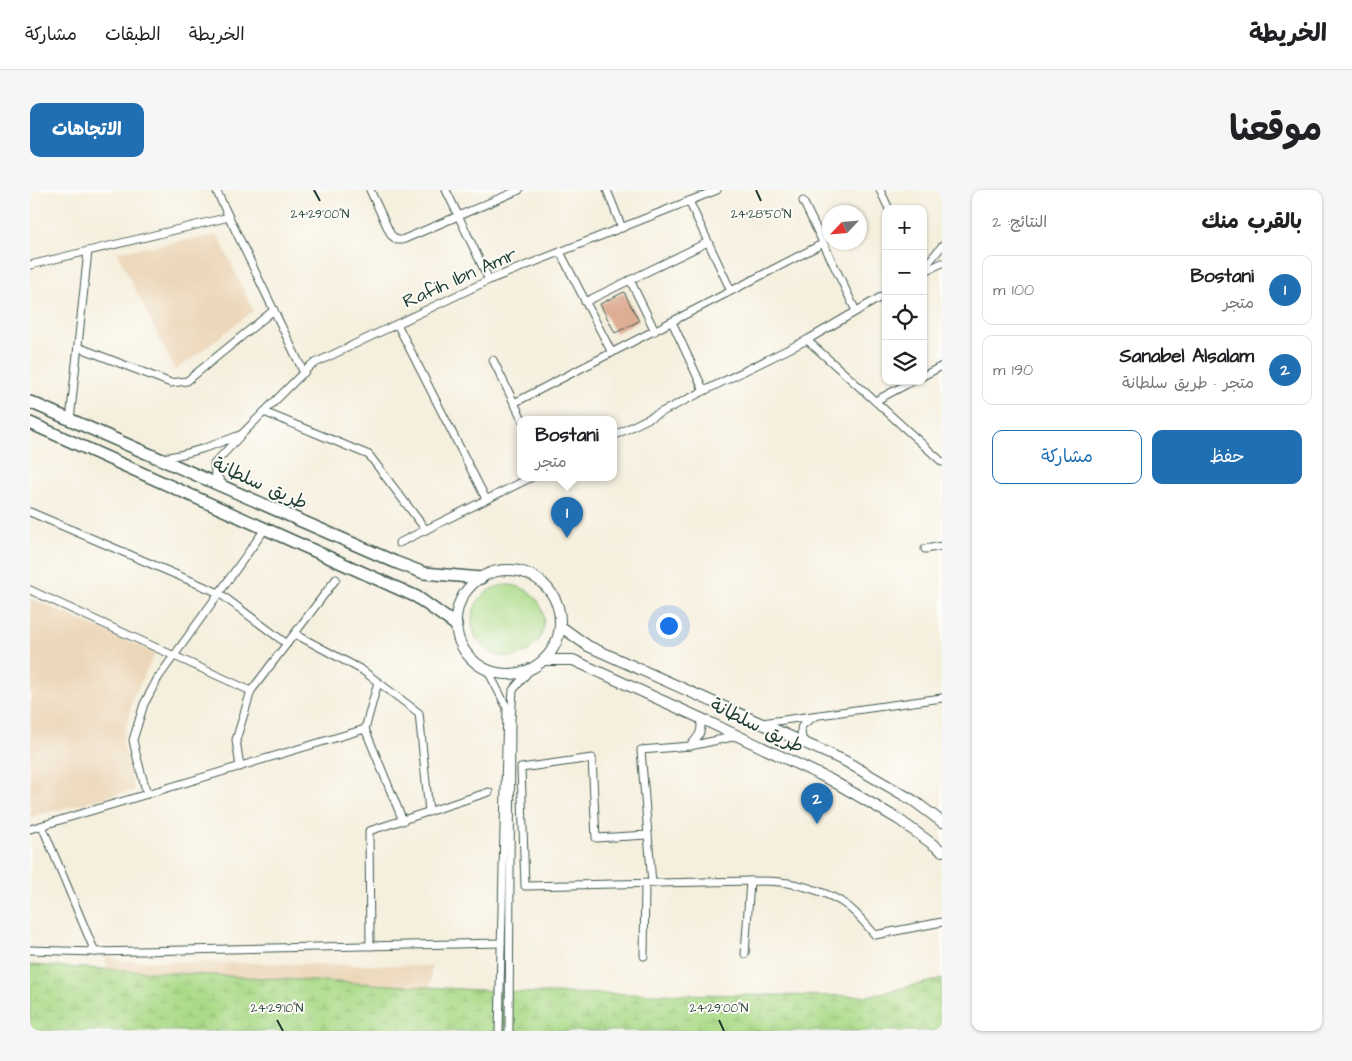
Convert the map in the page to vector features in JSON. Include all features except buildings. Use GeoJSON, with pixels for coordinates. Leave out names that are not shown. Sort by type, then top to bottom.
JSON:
{"type":"FeatureCollection","features":[{"type":"Feature","properties":{"kind":"main road","name":"طريق سلطانة"},"geometry":{"type":"LineString","coordinates":[[30,402],[424,573],[481,578]]}},
{"type":"Feature","properties":{"kind":"main road","name":"طريق سلطانة"},"geometry":{"type":"LineString","coordinates":[[30,423],[417,597],[456,626]]}},
{"type":"Feature","properties":{"kind":"main road"},"geometry":{"type":"LineString","coordinates":[[515,570],[531,575],[543,584],[557,605],[560,626],[555,645],[545,660],[528,671],[508,675],[488,671],[476,663],[466,652],[459,640],[456,626],[459,606],[467,590],[481,578],[498,571],[515,570]]}},
{"type":"Feature","properties":{"kind":"main road","name":"طريق سلطانة"},"geometry":{"type":"LineString","coordinates":[[560,626],[588,646],[845,761],[914,801],[942,822]]}},
{"type":"Feature","properties":{"kind":"main road","name":"طريق سلطانة"},"geometry":{"type":"LineString","coordinates":[[545,660],[573,660],[831,780],[898,819],[942,851]]}},
{"type":"Feature","properties":{"kind":"street"},"geometry":{"type":"LineString","coordinates":[[216,190],[304,373]]}},
{"type":"Feature","properties":{"kind":"street"},"geometry":{"type":"LineString","coordinates":[[370,190],[390,235],[397,240],[402,240],[518,190]]}},
{"type":"Feature","properties":{"kind":"street"},"geometry":{"type":"LineString","coordinates":[[446,190],[490,280]]}},
{"type":"Feature","properties":{"kind":"street"},"geometry":{"type":"LineString","coordinates":[[607,190],[622,228]]}},
{"type":"Feature","properties":{"kind":"street","name":"Rafih Ibn Amr"},"geometry":{"type":"LineString","coordinates":[[224,487],[215,473],[214,464],[311,366],[490,280],[689,201],[701,193],[717,190]]}},
{"type":"Feature","properties":{"kind":"street"},"geometry":{"type":"LineString","coordinates":[[880,190],[887,205]]}},
{"type":"Feature","properties":{"kind":"street"},"geometry":{"type":"LineString","coordinates":[[689,201],[731,291]]}},
{"type":"Feature","properties":{"kind":"street"},"geometry":{"type":"LineString","coordinates":[[803,201],[822,240]]}},
{"type":"Feature","properties":{"kind":"street"},"geometry":{"type":"LineString","coordinates":[[30,264],[229,217]]}},
{"type":"Feature","properties":{"kind":"street"},"geometry":{"type":"LineString","coordinates":[[586,302],[708,242]]}},
{"type":"Feature","properties":{"kind":"street"},"geometry":{"type":"LineString","coordinates":[[514,403],[822,245]]}},
{"type":"Feature","properties":{"kind":"street"},"geometry":{"type":"LineString","coordinates":[[927,266],[942,246]]}},
{"type":"Feature","properties":{"kind":"street"},"geometry":{"type":"LineString","coordinates":[[827,250],[856,311]]}},
{"type":"Feature","properties":{"kind":"street"},"geometry":{"type":"LineString","coordinates":[[70,420],[88,251]]}},
{"type":"Feature","properties":{"kind":"street"},"geometry":{"type":"LineString","coordinates":[[560,252],[612,353]]}},
{"type":"Feature","properties":{"kind":"street"},"geometry":{"type":"LineString","coordinates":[[927,269],[942,263]]}},
{"type":"Feature","properties":{"kind":"street"},"geometry":{"type":"LineString","coordinates":[[630,280],[655,330]]}},
{"type":"Feature","properties":{"kind":"street"},"geometry":{"type":"LineString","coordinates":[[617,434],[807,340],[884,295]]}},
{"type":"Feature","properties":{"kind":"street"},"geometry":{"type":"LineString","coordinates":[[78,347],[171,383],[186,381],[274,310]]}},
{"type":"Feature","properties":{"kind":"street"},"geometry":{"type":"LineString","coordinates":[[672,322],[704,391]]}},
{"type":"Feature","properties":{"kind":"street"},"geometry":{"type":"LineString","coordinates":[[397,324],[486,499]]}},
{"type":"Feature","properties":{"kind":"street"},"geometry":{"type":"LineString","coordinates":[[807,340],[942,462]]}},
{"type":"Feature","properties":{"kind":"street"},"geometry":{"type":"LineString","coordinates":[[493,360],[520,416]]}},
{"type":"Feature","properties":{"kind":"street"},"geometry":{"type":"LineString","coordinates":[[927,374],[942,366]]}},
{"type":"Feature","properties":{"kind":"street"},"geometry":{"type":"LineString","coordinates":[[875,401],[905,385]]}},
{"type":"Feature","properties":{"kind":"street"},"geometry":{"type":"LineString","coordinates":[[264,412],[369,455],[426,530]]}},
{"type":"Feature","properties":{"kind":"street"},"geometry":{"type":"LineString","coordinates":[[159,459],[203,449],[241,435]]}},
{"type":"Feature","properties":{"kind":"street"},"geometry":{"type":"LineString","coordinates":[[399,543],[524,481]]}},
{"type":"Feature","properties":{"kind":"street"},"geometry":{"type":"LineString","coordinates":[[30,512],[219,593],[287,644]]}},
{"type":"Feature","properties":{"kind":"street"},"geometry":{"type":"LineString","coordinates":[[147,794],[133,740],[144,704],[158,678],[265,529]]}},
{"type":"Feature","properties":{"kind":"street"},"geometry":{"type":"LineString","coordinates":[[925,549],[942,546]]}},
{"type":"Feature","properties":{"kind":"street"},"geometry":{"type":"LineString","coordinates":[[240,766],[236,740],[251,691],[336,580]]}},
{"type":"Feature","properties":{"kind":"street"},"geometry":{"type":"LineString","coordinates":[[30,590],[251,691]]}},
{"type":"Feature","properties":{"kind":"street"},"geometry":{"type":"LineString","coordinates":[[294,634],[362,670],[419,713],[429,812]]}},
{"type":"Feature","properties":{"kind":"street"},"geometry":{"type":"LineString","coordinates":[[488,671],[507,708],[500,1031]]}},
{"type":"Feature","properties":{"kind":"street"},"geometry":{"type":"LineString","coordinates":[[509,1031],[512,700],[513,690],[528,671]]}},
{"type":"Feature","properties":{"kind":"street"},"geometry":{"type":"LineString","coordinates":[[378,682],[365,729],[403,821]]}},
{"type":"Feature","properties":{"kind":"street"},"geometry":{"type":"LineString","coordinates":[[761,723],[942,698]]}},
{"type":"Feature","properties":{"kind":"street"},"geometry":{"type":"LineString","coordinates":[[803,742],[800,730],[802,724],[817,716]]}},
{"type":"Feature","properties":{"kind":"street"},"geometry":{"type":"LineString","coordinates":[[690,746],[697,738],[702,727],[700,718]]}},
{"type":"Feature","properties":{"kind":"street"},"geometry":{"type":"LineString","coordinates":[[30,829],[365,729]]}},
{"type":"Feature","properties":{"kind":"street"},"geometry":{"type":"LineString","coordinates":[[644,956],[648,883],[648,835],[641,750],[690,746],[737,736]]}},
{"type":"Feature","properties":{"kind":"street"},"geometry":{"type":"LineString","coordinates":[[648,835],[596,838],[592,758],[521,768],[525,886],[780,882],[826,894],[845,904],[875,935],[942,922]]}},
{"type":"Feature","properties":{"kind":"street"},"geometry":{"type":"LineString","coordinates":[[370,946],[369,831],[489,792]]}},
{"type":"Feature","properties":{"kind":"street"},"geometry":{"type":"LineString","coordinates":[[42,826],[95,952]]}},
{"type":"Feature","properties":{"kind":"street"},"geometry":{"type":"LineString","coordinates":[[744,954],[750,881]]}},
{"type":"Feature","properties":{"kind":"street"},"geometry":{"type":"LineString","coordinates":[[30,950],[95,952],[501,943]]}},
{"type":"Feature","properties":{"kind":"shaded area"},"geometry":{"type":"Polygon","coordinates":[[[218,235],[253,311],[175,371],[117,252],[218,235]]]}},
{"type":"Feature","properties":{"kind":"shaded area"},"geometry":{"type":"Polygon","coordinates":[[[30,598],[155,653],[132,700],[122,742],[134,790],[30,817],[30,598]]]}},
{"type":"Feature","properties":{"kind":"shaded area"},"geometry":{"type":"Polygon","coordinates":[[[105,955],[121,961],[432,966],[425,1031],[117,1031],[105,955]]]}},
{"type":"Feature","properties":{"kind":"green space"},"geometry":{"type":"Polygon","coordinates":[[[508,585],[528,591],[538,601],[544,621],[538,641],[528,651],[508,657],[488,651],[478,641],[472,621],[478,601],[488,591],[508,585]]]}},
{"type":"Feature","properties":{"kind":"green space"},"geometry":{"type":"Polygon","coordinates":[[[30,965],[534,993],[868,996],[942,979],[942,1031],[30,1031],[30,965]]]}},
{"type":"Feature","properties":{"kind":"place","name":"Bostani"},"geometry":{"type":"Point","coordinates":[567,538]}},
{"type":"Feature","properties":{"kind":"place","name":"Sanabel Alsalam"},"geometry":{"type":"Point","coordinates":[817,824]}}]}
